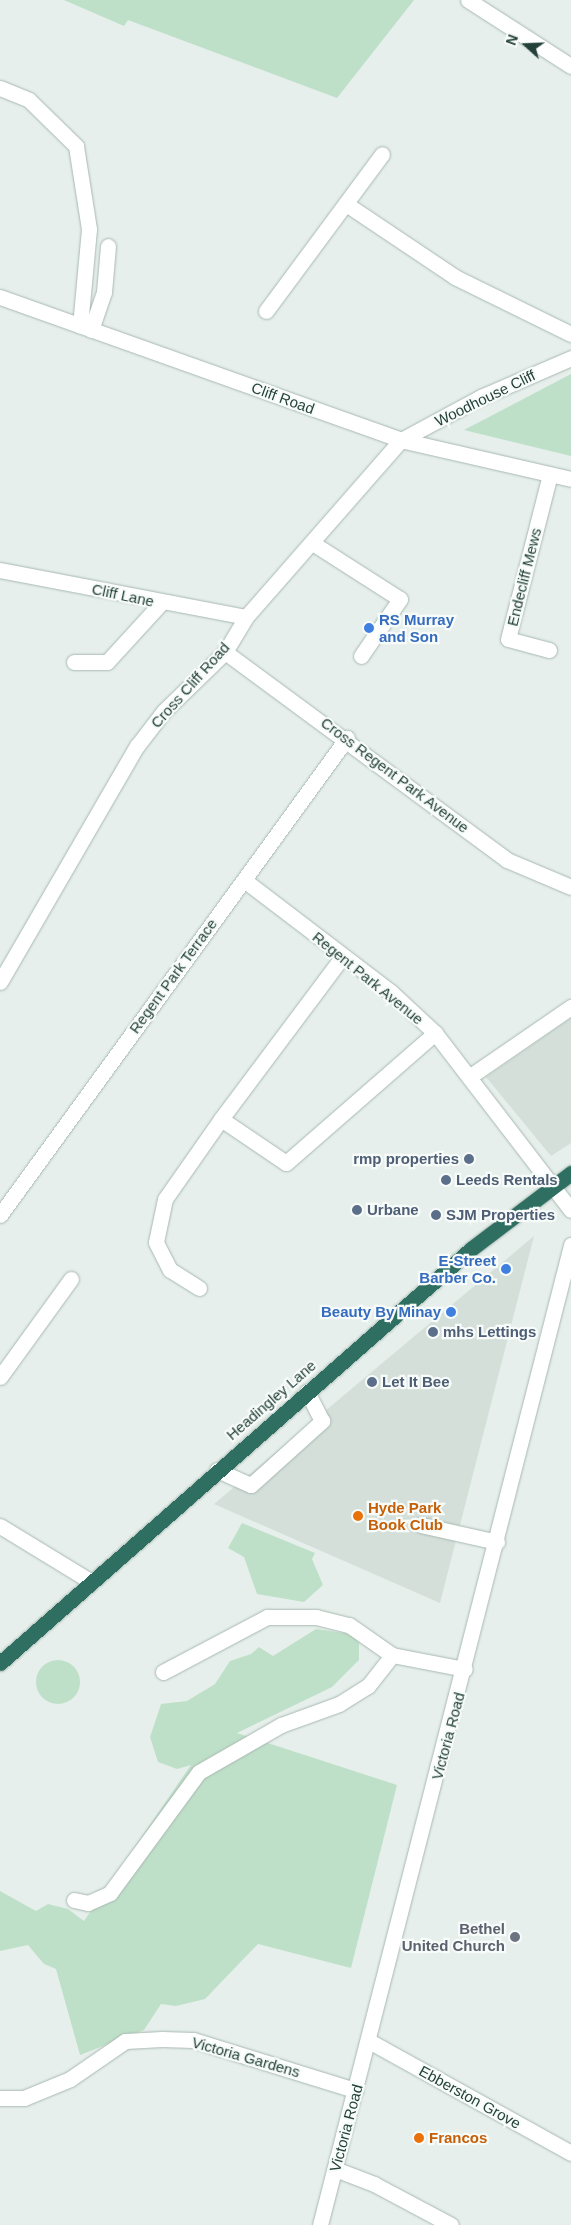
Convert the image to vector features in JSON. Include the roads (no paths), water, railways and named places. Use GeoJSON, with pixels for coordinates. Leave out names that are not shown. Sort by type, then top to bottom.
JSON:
{"type":"FeatureCollection","features":[{"type":"Feature","properties":{"kind":"highway","name":"Headingley Lane"},"geometry":{"type":"LineString","coordinates":[[0,1663],[90,1581],[472,1249],[554,1184],[571,1173]]}},
{"type":"Feature","properties":{"kind":"street"},"geometry":{"type":"LineString","coordinates":[[468,0],[571,66]]}},
{"type":"Feature","properties":{"kind":"street"},"geometry":{"type":"LineString","coordinates":[[0,88],[29,100],[76,146],[89,229],[85,328]]}},
{"type":"Feature","properties":{"kind":"street"},"geometry":{"type":"LineString","coordinates":[[266,311],[382,154]]}},
{"type":"Feature","properties":{"kind":"street"},"geometry":{"type":"LineString","coordinates":[[346,204],[455,277],[571,334]]}},
{"type":"Feature","properties":{"kind":"street"},"geometry":{"type":"LineString","coordinates":[[85,328],[104,292],[108,246]]}},
{"type":"Feature","properties":{"kind":"street","name":"Cliff Road"},"geometry":{"type":"LineString","coordinates":[[0,297],[401,440],[571,479]]}},
{"type":"Feature","properties":{"kind":"street","name":"Woodhouse Cliff"},"geometry":{"type":"LineString","coordinates":[[401,440],[481,397],[571,358]]}},
{"type":"Feature","properties":{"kind":"street","name":"Cross Cliff Road"},"geometry":{"type":"LineString","coordinates":[[0,982],[137,746],[164,711],[225,652],[246,617],[314,544],[401,440]]}},
{"type":"Feature","properties":{"kind":"street","name":"Endecliff Mews"},"geometry":{"type":"LineString","coordinates":[[549,650],[508,638],[550,474]]}},
{"type":"Feature","properties":{"kind":"street"},"geometry":{"type":"LineString","coordinates":[[314,544],[400,598],[361,656]]}},
{"type":"Feature","properties":{"kind":"street","name":"Cliff Lane"},"geometry":{"type":"LineString","coordinates":[[0,570],[161,603],[246,617]]}},
{"type":"Feature","properties":{"kind":"street"},"geometry":{"type":"LineString","coordinates":[[74,662],[108,662],[161,603]]}},
{"type":"Feature","properties":{"kind":"street","name":"Cross Regent Park Avenue"},"geometry":{"type":"LineString","coordinates":[[225,652],[347,738],[507,860],[571,887]]}},
{"type":"Feature","properties":{"kind":"street","name":"Regent Park Terrace"},"geometry":{"type":"LineString","coordinates":[[0,1214],[347,738]]}},
{"type":"Feature","properties":{"kind":"street","name":"Regent Park Avenue"},"geometry":{"type":"LineString","coordinates":[[244,880],[343,956],[435,1033],[554,1184]]}},
{"type":"Feature","properties":{"kind":"street"},"geometry":{"type":"LineString","coordinates":[[199,1288],[170,1270],[156,1242],[165,1199],[221,1118],[343,956]]}},
{"type":"Feature","properties":{"kind":"street"},"geometry":{"type":"LineString","coordinates":[[469,1077],[571,1007]]}},
{"type":"Feature","properties":{"kind":"street"},"geometry":{"type":"LineString","coordinates":[[221,1118],[286,1164],[435,1033]]}},
{"type":"Feature","properties":{"kind":"street"},"geometry":{"type":"LineString","coordinates":[[554,1184],[571,1210]]}},
{"type":"Feature","properties":{"kind":"street","name":"Victoria Road"},"geometry":{"type":"LineString","coordinates":[[320,2225],[465,1669],[571,1245]]}},
{"type":"Feature","properties":{"kind":"street"},"geometry":{"type":"LineString","coordinates":[[0,1377],[71,1279]]}},
{"type":"Feature","properties":{"kind":"street"},"geometry":{"type":"LineString","coordinates":[[217,1470],[251,1485],[322,1421],[307,1392]]}},
{"type":"Feature","properties":{"kind":"street"},"geometry":{"type":"LineString","coordinates":[[421,1525],[497,1542]]}},
{"type":"Feature","properties":{"kind":"street"},"geometry":{"type":"LineString","coordinates":[[0,1526],[90,1581]]}},
{"type":"Feature","properties":{"kind":"street"},"geometry":{"type":"LineString","coordinates":[[162,1672],[268,1617],[316,1617],[349,1625],[392,1654],[465,1669]]}},
{"type":"Feature","properties":{"kind":"street"},"geometry":{"type":"LineString","coordinates":[[74,1900],[88,1903],[110,1893],[199,1772],[281,1725],[339,1704],[368,1686],[392,1654]]}},
{"type":"Feature","properties":{"kind":"street","name":"Victoria Gardens"},"geometry":{"type":"LineString","coordinates":[[0,2098],[24,2098],[70,2079],[126,2041],[162,2039],[193,2040],[355,2090]]}},
{"type":"Feature","properties":{"kind":"street","name":"Ebberston Grove"},"geometry":{"type":"LineString","coordinates":[[369,2041],[571,2153]]}},
{"type":"Feature","properties":{"kind":"street"},"geometry":{"type":"LineString","coordinates":[[335,2169],[374,2184],[451,2225]]}},
{"type":"Feature","properties":{"kind":"place","name":"RS Murray and Son"},"geometry":{"type":"Point","coordinates":[369,628]}},
{"type":"Feature","properties":{"kind":"place","name":"rmp properties"},"geometry":{"type":"Point","coordinates":[469,1159]}},
{"type":"Feature","properties":{"kind":"place","name":"Leeds Rentals"},"geometry":{"type":"Point","coordinates":[446,1180]}},
{"type":"Feature","properties":{"kind":"place","name":"Urbane"},"geometry":{"type":"Point","coordinates":[357,1210]}},
{"type":"Feature","properties":{"kind":"place","name":"SJM Properties"},"geometry":{"type":"Point","coordinates":[436,1215]}},
{"type":"Feature","properties":{"kind":"place","name":"E-Street Barber Co."},"geometry":{"type":"Point","coordinates":[506,1269]}},
{"type":"Feature","properties":{"kind":"place","name":"Beauty By Minay"},"geometry":{"type":"Point","coordinates":[451,1312]}},
{"type":"Feature","properties":{"kind":"place","name":"mhs Lettings"},"geometry":{"type":"Point","coordinates":[433,1332]}},
{"type":"Feature","properties":{"kind":"place","name":"Let It Bee"},"geometry":{"type":"Point","coordinates":[372,1382]}},
{"type":"Feature","properties":{"kind":"place","name":"Hyde Park Book Club"},"geometry":{"type":"Point","coordinates":[358,1516]}},
{"type":"Feature","properties":{"kind":"place","name":"Bethel United Church"},"geometry":{"type":"Point","coordinates":[515,1937]}},
{"type":"Feature","properties":{"kind":"place","name":"Francos"},"geometry":{"type":"Point","coordinates":[419,2138]}}]}
